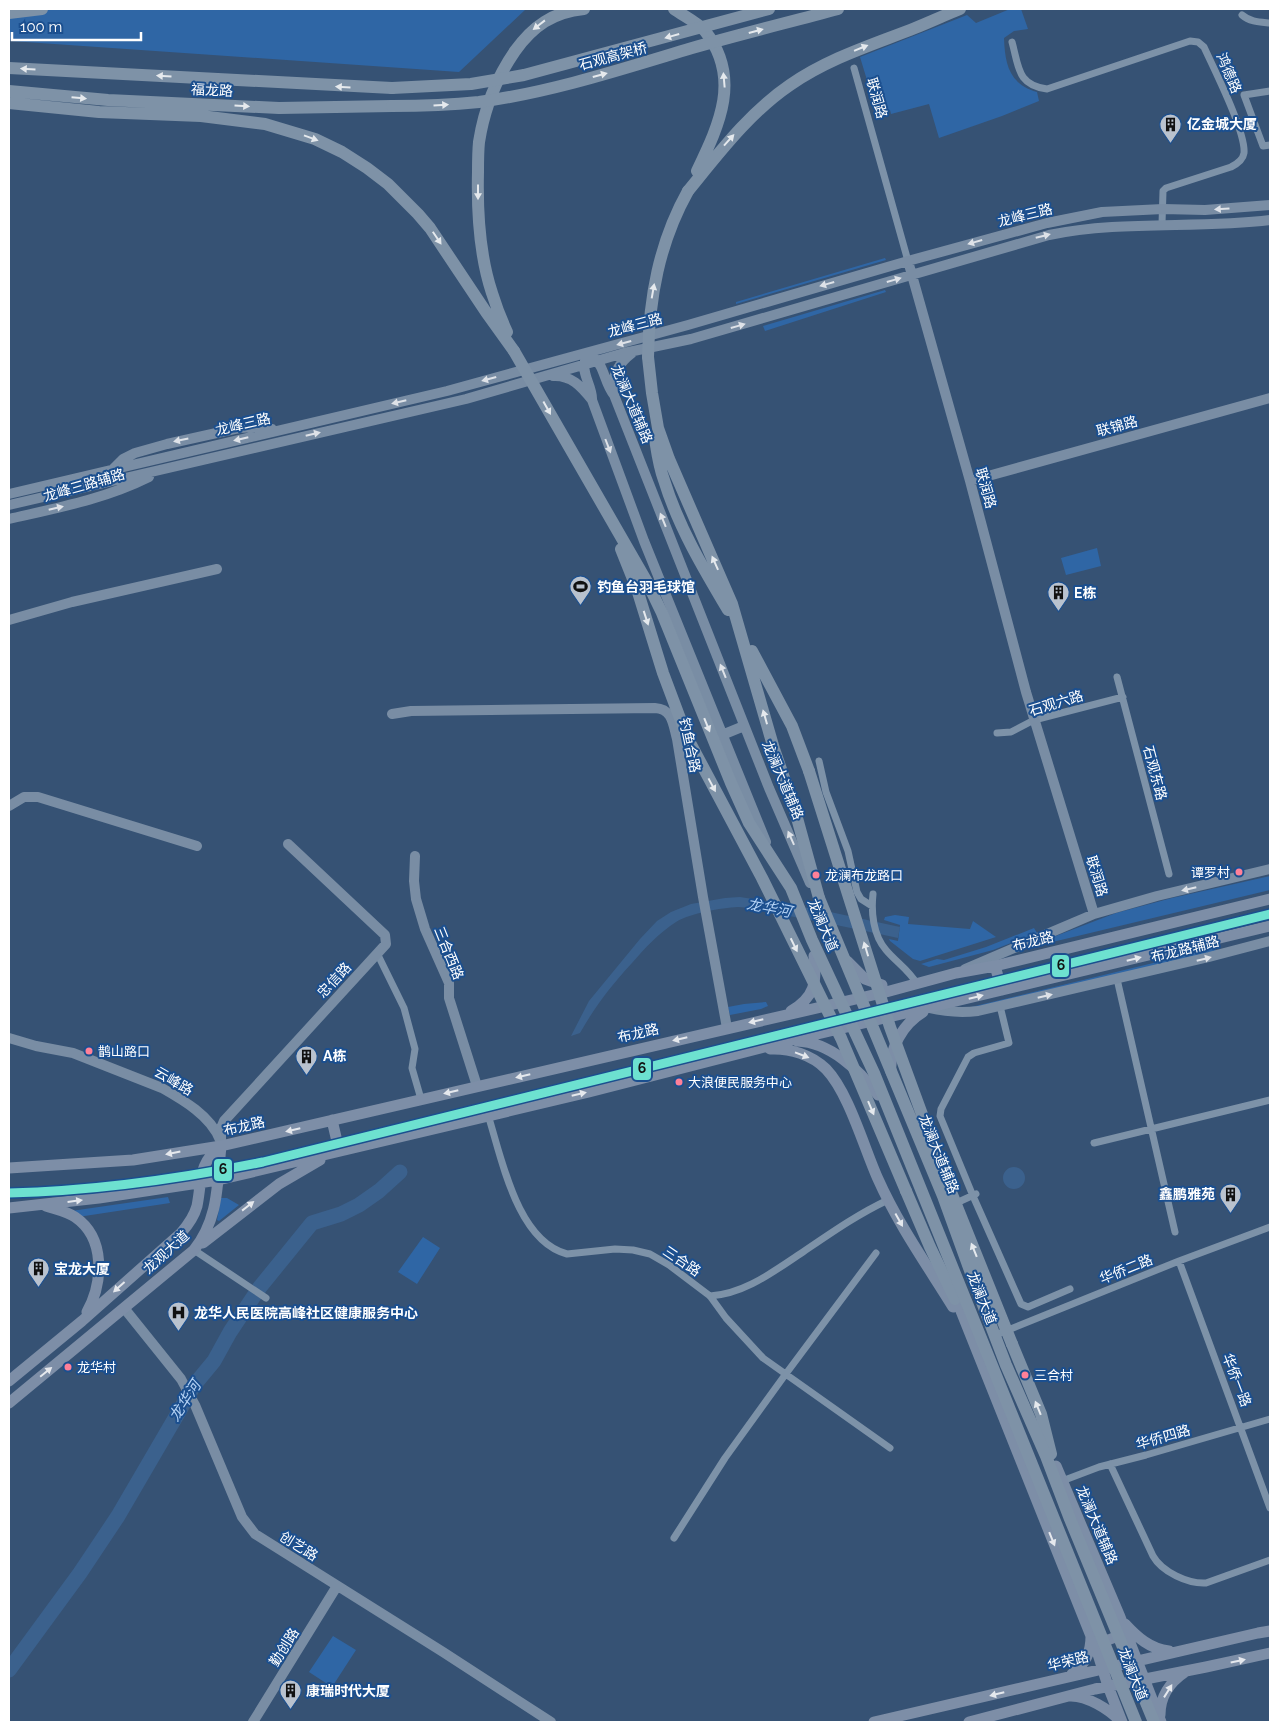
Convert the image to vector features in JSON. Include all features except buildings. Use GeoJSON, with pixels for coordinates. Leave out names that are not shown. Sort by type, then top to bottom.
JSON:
{"type":"FeatureCollection","features":[{"type":"Feature","properties":{"kind":"highway"},"geometry":{"type":"LineString","coordinates":[[9,13],[42,9]]}},
{"type":"Feature","properties":{"kind":"highway"},"geometry":{"type":"LineString","coordinates":[[514,351],[491,292],[479,228],[479,144],[484,119],[507,62],[523,40],[541,23],[560,13],[584,9]]}},
{"type":"Feature","properties":{"kind":"highway"},"geometry":{"type":"LineString","coordinates":[[674,9],[704,30],[713,44],[720,60],[724,77],[724,97],[721,116],[715,133],[670,228],[659,261],[649,318],[650,416],[663,478],[691,545],[765,673],[795,733],[818,798],[890,1027],[945,1177],[1041,1414],[1051,1454]]}},
{"type":"Feature","properties":{"kind":"highway","name":"石观高架桥"},"geometry":{"type":"LineString","coordinates":[[392,88],[471,84],[524,75],[769,9]]}},
{"type":"Feature","properties":{"kind":"highway","name":"石观高架桥"},"geometry":{"type":"LineString","coordinates":[[392,106],[426,106],[479,102],[551,88],[838,9]]}},
{"type":"Feature","properties":{"kind":"highway"},"geometry":{"type":"LineString","coordinates":[[688,191],[720,150],[744,124],[767,102],[790,85],[849,53],[960,9]]}},
{"type":"Feature","properties":{"kind":"highway","name":"福龙路"},"geometry":{"type":"LineString","coordinates":[[9,68],[392,88]]}},
{"type":"Feature","properties":{"kind":"highway","name":"福龙路"},"geometry":{"type":"LineString","coordinates":[[9,91],[108,100],[279,108],[392,106]]}},
{"type":"Feature","properties":{"kind":"highway"},"geometry":{"type":"LineString","coordinates":[[9,103],[99,112],[219,118],[265,124],[315,139],[342,152],[388,184],[430,228],[514,351],[604,507],[637,589],[663,674],[687,736],[762,878],[840,1038],[930,1247],[956,1299]]}},
{"type":"Feature","properties":{"kind":"highway","name":"龙澜大道"},"geometry":{"type":"LineString","coordinates":[[648,357],[658,428],[669,459],[732,604],[774,749],[794,807],[818,898],[940,1188],[1006,1365],[1157,1721]]}},
{"type":"Feature","properties":{"kind":"highway","name":"龙澜大道"},"geometry":{"type":"LineString","coordinates":[[604,507],[648,582],[662,612],[730,783],[749,823],[789,890],[874,1072],[1136,1722]]}},
{"type":"Feature","properties":{"kind":"main road","name":"龙峰三路"},"geometry":{"type":"LineString","coordinates":[[9,494],[447,391],[688,325],[1013,232],[1085,215],[1102,212],[1163,209],[1205,210],[1270,205]]}},
{"type":"Feature","properties":{"kind":"main road","name":"龙峰三路"},"geometry":{"type":"LineString","coordinates":[[9,504],[466,398],[635,351],[691,340],[1057,233],[1106,226],[1243,223],[1270,220]]}},
{"type":"Feature","properties":{"kind":"main road","name":"联润路"},"geometry":{"type":"LineString","coordinates":[[908,261],[970,481],[1034,720],[1094,914]]}},
{"type":"Feature","properties":{"kind":"main road"},"geometry":{"type":"LineString","coordinates":[[614,395],[612,381],[616,370],[622,361],[635,351]]}},
{"type":"Feature","properties":{"kind":"main road","name":"龙澜大道辅路"},"geometry":{"type":"LineString","coordinates":[[587,353],[599,362],[609,389],[614,395],[769,788],[818,898],[835,944],[892,1078],[997,1348],[1027,1415],[1051,1454],[1145,1679],[1157,1721]]}},
{"type":"Feature","properties":{"kind":"main road"},"geometry":{"type":"LineString","coordinates":[[587,353],[584,366],[592,400],[644,541],[722,735],[789,890],[814,956],[878,1095],[943,1259],[956,1299],[1091,1636],[1121,1722]]}},
{"type":"Feature","properties":{"kind":"main road"},"geometry":{"type":"LineString","coordinates":[[544,377],[560,376],[572,379],[581,386],[592,400]]}},
{"type":"Feature","properties":{"kind":"main road","name":"联锦路"},"geometry":{"type":"LineString","coordinates":[[970,481],[1270,398]]}},
{"type":"Feature","properties":{"kind":"main road","name":"龙峰三路辅路"},"geometry":{"type":"LineString","coordinates":[[9,519],[115,492],[163,469]]}},
{"type":"Feature","properties":{"kind":"main road"},"geometry":{"type":"LineString","coordinates":[[9,620],[72,602],[217,569]]}},
{"type":"Feature","properties":{"kind":"main road","name":"钓鱼合路"},"geometry":{"type":"LineString","coordinates":[[392,714],[411,711],[655,708],[669,713],[677,739],[727,1028]]}},
{"type":"Feature","properties":{"kind":"main road"},"geometry":{"type":"LineString","coordinates":[[722,735],[744,726]]}},
{"type":"Feature","properties":{"kind":"main road"},"geometry":{"type":"LineString","coordinates":[[9,806],[24,797],[38,797],[197,846]]}},
{"type":"Feature","properties":{"kind":"main road"},"geometry":{"type":"LineString","coordinates":[[288,844],[385,935],[386,944],[378,953]]}},
{"type":"Feature","properties":{"kind":"main road","name":"三合西路"},"geometry":{"type":"LineString","coordinates":[[415,856],[414,881],[421,918],[449,984],[450,998],[477,1086]]}},
{"type":"Feature","properties":{"kind":"main road"},"geometry":{"type":"LineString","coordinates":[[956,973],[1094,914],[1157,896],[1270,869]]}},
{"type":"Feature","properties":{"kind":"main road","name":"布龙路"},"geometry":{"type":"LineString","coordinates":[[9,1168],[133,1160],[222,1146],[912,985],[956,973],[995,966],[1270,899]]}},
{"type":"Feature","properties":{"kind":"main road"},"geometry":{"type":"LineString","coordinates":[[9,1208],[218,1180],[590,1092],[788,1041],[1270,926]]}},
{"type":"Feature","properties":{"kind":"main road"},"geometry":{"type":"LineString","coordinates":[[1222,937],[1270,934]]}},
{"type":"Feature","properties":{"kind":"main road","name":"布龙路辅路"},"geometry":{"type":"LineString","coordinates":[[929,1008],[944,1012],[961,1012],[1000,1006],[1270,941]]}},
{"type":"Feature","properties":{"kind":"main road"},"geometry":{"type":"LineString","coordinates":[[835,944],[853,968],[866,979],[877,984],[912,985]]}},
{"type":"Feature","properties":{"kind":"main road","name":"忠信路"},"geometry":{"type":"LineString","coordinates":[[222,1146],[224,1121],[378,953]]}},
{"type":"Feature","properties":{"kind":"main road"},"geometry":{"type":"LineString","coordinates":[[785,1014],[808,998],[813,988],[816,970],[814,956]]}},
{"type":"Feature","properties":{"kind":"main road"},"geometry":{"type":"LineString","coordinates":[[995,966],[1002,990]]}},
{"type":"Feature","properties":{"kind":"main road"},"geometry":{"type":"LineString","coordinates":[[892,1078],[890,1062],[899,1036],[916,1016],[929,1008]]}},
{"type":"Feature","properties":{"kind":"main road","name":"云峰路"},"geometry":{"type":"LineString","coordinates":[[9,1038],[36,1046],[73,1053],[162,1088],[175,1095],[208,1120],[217,1132],[222,1146]]}},
{"type":"Feature","properties":{"kind":"main road"},"geometry":{"type":"LineString","coordinates":[[788,1041],[810,1042],[840,1057],[866,1079],[878,1095]]}},
{"type":"Feature","properties":{"kind":"main road"},"geometry":{"type":"LineString","coordinates":[[754,1050],[774,1049],[797,1052],[818,1062],[835,1080],[844,1097],[878,1180],[902,1227],[972,1337]]}},
{"type":"Feature","properties":{"kind":"main road"},"geometry":{"type":"LineString","coordinates":[[332,1120],[339,1150]]}},
{"type":"Feature","properties":{"kind":"main road","name":"龙观大道"},"geometry":{"type":"LineString","coordinates":[[9,1403],[194,1250],[203,1239],[209,1226],[215,1203],[222,1146]]}},
{"type":"Feature","properties":{"kind":"main road","name":"龙观大道"},"geometry":{"type":"LineString","coordinates":[[9,1381],[82,1321],[181,1233],[192,1220],[195,1212],[199,1184],[208,1160],[222,1146]]}},
{"type":"Feature","properties":{"kind":"main road"},"geometry":{"type":"LineString","coordinates":[[194,1250],[279,1184],[339,1150]]}},
{"type":"Feature","properties":{"kind":"main road"},"geometry":{"type":"LineString","coordinates":[[42,1205],[67,1212],[78,1219],[90,1233],[96,1248],[99,1266],[98,1283],[93,1300],[82,1321]]}},
{"type":"Feature","properties":{"kind":"main road","name":"创艺路"},"geometry":{"type":"LineString","coordinates":[[124,1308],[185,1386],[247,1525],[263,1539],[551,1722]]}},
{"type":"Feature","properties":{"kind":"main road"},"geometry":{"type":"LineString","coordinates":[[972,1337],[992,1333]]}},
{"type":"Feature","properties":{"kind":"main road"},"geometry":{"type":"LineString","coordinates":[[979,1355],[997,1348]]}},
{"type":"Feature","properties":{"kind":"main road","name":"勤创路"},"geometry":{"type":"LineString","coordinates":[[253,1722],[337,1586]]}},
{"type":"Feature","properties":{"kind":"main road"},"geometry":{"type":"LineString","coordinates":[[1091,1636],[1097,1640],[1111,1640],[1121,1631],[1121,1621]]}},
{"type":"Feature","properties":{"kind":"main road"},"geometry":{"type":"LineString","coordinates":[[1121,1621],[1144,1643],[1176,1652]]}},
{"type":"Feature","properties":{"kind":"main road","name":"华荣路"},"geometry":{"type":"LineString","coordinates":[[874,1722],[1137,1660],[1270,1631]]}},
{"type":"Feature","properties":{"kind":"main road"},"geometry":{"type":"LineString","coordinates":[[1068,1676],[1076,1671],[1086,1659],[1090,1652],[1091,1636]]}},
{"type":"Feature","properties":{"kind":"main road"},"geometry":{"type":"LineString","coordinates":[[969,1722],[1108,1686],[1270,1653]]}},
{"type":"Feature","properties":{"kind":"main road"},"geometry":{"type":"LineString","coordinates":[[1141,1722],[1157,1721],[1166,1692],[1177,1678],[1189,1670]]}},
{"type":"Feature","properties":{"kind":"main road"},"geometry":{"type":"LineString","coordinates":[[1066,1696],[1078,1696],[1088,1700],[1109,1712],[1121,1722]]}},
{"type":"Feature","properties":{"kind":"street"},"geometry":{"type":"LineString","coordinates":[[1242,15],[1246,19],[1270,23]]}},
{"type":"Feature","properties":{"kind":"street","name":"鸿德路"},"geometry":{"type":"LineString","coordinates":[[1012,42],[1024,80],[1034,86],[1047,90],[1190,41],[1198,42],[1204,48],[1240,130],[1244,153],[1241,160],[1232,167],[1166,188],[1163,191],[1162,224]]}},
{"type":"Feature","properties":{"kind":"street","name":"联润路"},"geometry":{"type":"LineString","coordinates":[[854,68],[908,261]]}},
{"type":"Feature","properties":{"kind":"street"},"geometry":{"type":"LineString","coordinates":[[1270,91],[1244,95],[1263,146],[1270,145]]}},
{"type":"Feature","properties":{"kind":"street","name":"石观东路"},"geometry":{"type":"LineString","coordinates":[[1117,677],[1169,874]]}},
{"type":"Feature","properties":{"kind":"street","name":"石观六路"},"geometry":{"type":"LineString","coordinates":[[998,733],[1010,732],[1034,720],[1123,697]]}},
{"type":"Feature","properties":{"kind":"street"},"geometry":{"type":"LineString","coordinates":[[819,761],[828,800],[848,851],[857,892],[865,902],[872,906]]}},
{"type":"Feature","properties":{"kind":"street"},"geometry":{"type":"LineString","coordinates":[[873,894],[872,906],[878,937],[886,950],[912,976],[912,985]]}},
{"type":"Feature","properties":{"kind":"street"},"geometry":{"type":"LineString","coordinates":[[378,953],[404,1008],[416,1050],[412,1068],[421,1099]]}},
{"type":"Feature","properties":{"kind":"street"},"geometry":{"type":"LineString","coordinates":[[1117,979],[1175,1232]]}},
{"type":"Feature","properties":{"kind":"street"},"geometry":{"type":"LineString","coordinates":[[1000,1006],[1009,1043],[971,1054],[966,1060],[940,1112],[941,1119],[1021,1304],[1028,1307],[1070,1289]]}},
{"type":"Feature","properties":{"kind":"street"},"geometry":{"type":"LineString","coordinates":[[1094,1143],[1270,1100]]}},
{"type":"Feature","properties":{"kind":"street","name":"三合路"},"geometry":{"type":"LineString","coordinates":[[488,1115],[519,1208],[527,1224],[552,1247],[567,1254],[615,1249],[633,1250],[650,1254],[669,1265],[710,1296],[726,1318],[763,1358],[890,1448]]}},
{"type":"Feature","properties":{"kind":"street"},"geometry":{"type":"LineString","coordinates":[[944,1208],[975,1195]]}},
{"type":"Feature","properties":{"kind":"street"},"geometry":{"type":"LineString","coordinates":[[710,1296],[724,1296],[744,1289],[856,1217],[888,1200]]}},
{"type":"Feature","properties":{"kind":"street","name":"华侨二路"},"geometry":{"type":"LineString","coordinates":[[992,1333],[1270,1227]]}},
{"type":"Feature","properties":{"kind":"street"},"geometry":{"type":"LineString","coordinates":[[194,1250],[265,1298]]}},
{"type":"Feature","properties":{"kind":"street"},"geometry":{"type":"LineString","coordinates":[[674,1538],[725,1458],[876,1253]]}},
{"type":"Feature","properties":{"kind":"street","name":"华侨一路"},"geometry":{"type":"LineString","coordinates":[[1179,1261],[1270,1508]]}},
{"type":"Feature","properties":{"kind":"street","name":"华侨四路"},"geometry":{"type":"LineString","coordinates":[[1062,1481],[1100,1466],[1177,1447],[1241,1426],[1270,1419]]}},
{"type":"Feature","properties":{"kind":"street"},"geometry":{"type":"LineString","coordinates":[[1110,1464],[1153,1556],[1163,1568],[1189,1581],[1206,1583],[1270,1560]]}},
{"type":"Feature","properties":{"kind":"shaded area"},"geometry":{"type":"Polygon","coordinates":[[[9,9],[526,9],[459,72],[11,41],[9,35],[9,9]]]}},
{"type":"Feature","properties":{"kind":"shaded area"},"geometry":{"type":"Polygon","coordinates":[[[1010,9],[1021,9],[1028,29],[1014,31],[1004,38],[1007,64],[1010,72],[1020,84],[1037,92],[1039,101],[939,138],[929,104],[891,114],[890,110],[877,113],[860,57],[967,15],[976,23],[1010,9]]]}},
{"type":"Feature","properties":{"kind":"shaded area"},"geometry":{"type":"Polygon","coordinates":[[[885,258],[886,260],[736,304],[736,302],[885,258]]]}},
{"type":"Feature","properties":{"kind":"shaded area"},"geometry":{"type":"Polygon","coordinates":[[[885,290],[886,292],[765,331],[763,326],[885,290]]]}},
{"type":"Feature","properties":{"kind":"shaded area"},"geometry":{"type":"Polygon","coordinates":[[[1097,548],[1101,566],[1066,575],[1061,558],[1097,548]]]}},
{"type":"Feature","properties":{"kind":"shaded area"},"geometry":{"type":"Polygon","coordinates":[[[1270,876],[1270,890],[1019,950],[1116,913],[1172,898],[1270,876]]]}},
{"type":"Feature","properties":{"kind":"shaded area"},"geometry":{"type":"Polygon","coordinates":[[[1270,911],[1270,916],[885,1008],[885,1004],[1270,911]]]}},
{"type":"Feature","properties":{"kind":"shaded area"},"geometry":{"type":"Polygon","coordinates":[[[895,915],[909,917],[908,924],[970,929],[973,921],[996,937],[920,961],[913,959],[890,941],[889,939],[898,941],[900,925],[884,920],[885,917],[895,915]]]}},
{"type":"Feature","properties":{"kind":"shaded area"},"geometry":{"type":"Polygon","coordinates":[[[1034,928],[1037,933],[993,950],[929,967],[921,964],[937,959],[944,960],[986,947],[1034,928]]]}},
{"type":"Feature","properties":{"kind":"shaded area"},"geometry":{"type":"Polygon","coordinates":[[[1215,948],[1216,951],[1004,1002],[967,1008],[1215,948]]]}},
{"type":"Feature","properties":{"kind":"shaded area"},"geometry":{"type":"Polygon","coordinates":[[[766,1002],[768,1006],[761,1009],[730,1015],[728,1007],[744,1004],[766,1002]]]}},
{"type":"Feature","properties":{"kind":"shaded area"},"geometry":{"type":"Polygon","coordinates":[[[168,1197],[170,1203],[78,1217],[71,1211],[168,1197]]]}},
{"type":"Feature","properties":{"kind":"shaded area"},"geometry":{"type":"Polygon","coordinates":[[[221,1198],[227,1198],[239,1205],[219,1221],[217,1220],[221,1198]]]}},
{"type":"Feature","properties":{"kind":"shaded area"},"geometry":{"type":"Polygon","coordinates":[[[423,1237],[440,1248],[417,1284],[398,1272],[423,1237]]]}},
{"type":"Feature","properties":{"kind":"shaded area"},"geometry":{"type":"Polygon","coordinates":[[[333,1636],[356,1650],[332,1687],[309,1672],[333,1636]]]}},
{"type":"Feature","properties":{"kind":"water"},"geometry":{"type":"Polygon","coordinates":[[[740,897],[821,910],[900,927],[898,938],[747,908],[723,908],[698,914],[676,922],[652,941],[610,988],[580,1033],[571,1036],[589,1001],[657,921],[671,912],[691,904],[740,897]]]}},
{"type":"Feature","properties":{"kind":"water"},"geometry":{"type":"Polygon","coordinates":[[[1014,1167],[1022,1170],[1025,1178],[1022,1186],[1014,1189],[1006,1186],[1003,1178],[1006,1170],[1014,1167]]]}},
{"type":"Feature","properties":{"kind":"waterway","name":"龙华河"},"geometry":{"type":"LineString","coordinates":[[9,1670],[80,1573],[118,1516],[195,1384],[214,1361],[230,1332],[260,1287],[312,1223],[341,1214],[359,1205],[379,1191],[400,1172]]}},
{"type":"Feature","properties":{"kind":"transit line","name":"6"},"geometry":{"type":"LineString","coordinates":[[9,1193],[105,1187],[200,1174],[263,1162],[1270,914]]}},
{"type":"Feature","properties":{"kind":"place","name":"亿金城大厦"},"geometry":{"type":"Point","coordinates":[1171,143]}},
{"type":"Feature","properties":{"kind":"place","name":"钓鱼台羽毛球馆"},"geometry":{"type":"Point","coordinates":[581,606]}},
{"type":"Feature","properties":{"kind":"place","name":"E栋"},"geometry":{"type":"Point","coordinates":[1058,612]}},
{"type":"Feature","properties":{"kind":"place","name":"谭罗村"},"geometry":{"type":"Point","coordinates":[1239,872]}},
{"type":"Feature","properties":{"kind":"place","name":"龙澜布龙路口"},"geometry":{"type":"Point","coordinates":[816,875]}},
{"type":"Feature","properties":{"kind":"place","name":"鹊山路口"},"geometry":{"type":"Point","coordinates":[89,1051]}},
{"type":"Feature","properties":{"kind":"place","name":"A栋"},"geometry":{"type":"Point","coordinates":[307,1075]}},
{"type":"Feature","properties":{"kind":"place","name":"大浪便民服务中心"},"geometry":{"type":"Point","coordinates":[679,1082]}},
{"type":"Feature","properties":{"kind":"place","name":"鑫鹏雅苑"},"geometry":{"type":"Point","coordinates":[1231,1213]}},
{"type":"Feature","properties":{"kind":"place","name":"宝龙大厦"},"geometry":{"type":"Point","coordinates":[38,1288]}},
{"type":"Feature","properties":{"kind":"place","name":"龙华人民医院高峰社区健康服务中心"},"geometry":{"type":"Point","coordinates":[178,1332]}},
{"type":"Feature","properties":{"kind":"place","name":"龙华村"},"geometry":{"type":"Point","coordinates":[68,1367]}},
{"type":"Feature","properties":{"kind":"place","name":"三合村"},"geometry":{"type":"Point","coordinates":[1025,1375]}},
{"type":"Feature","properties":{"kind":"place","name":"康瑞时代大厦"},"geometry":{"type":"Point","coordinates":[290,1710]}}]}
